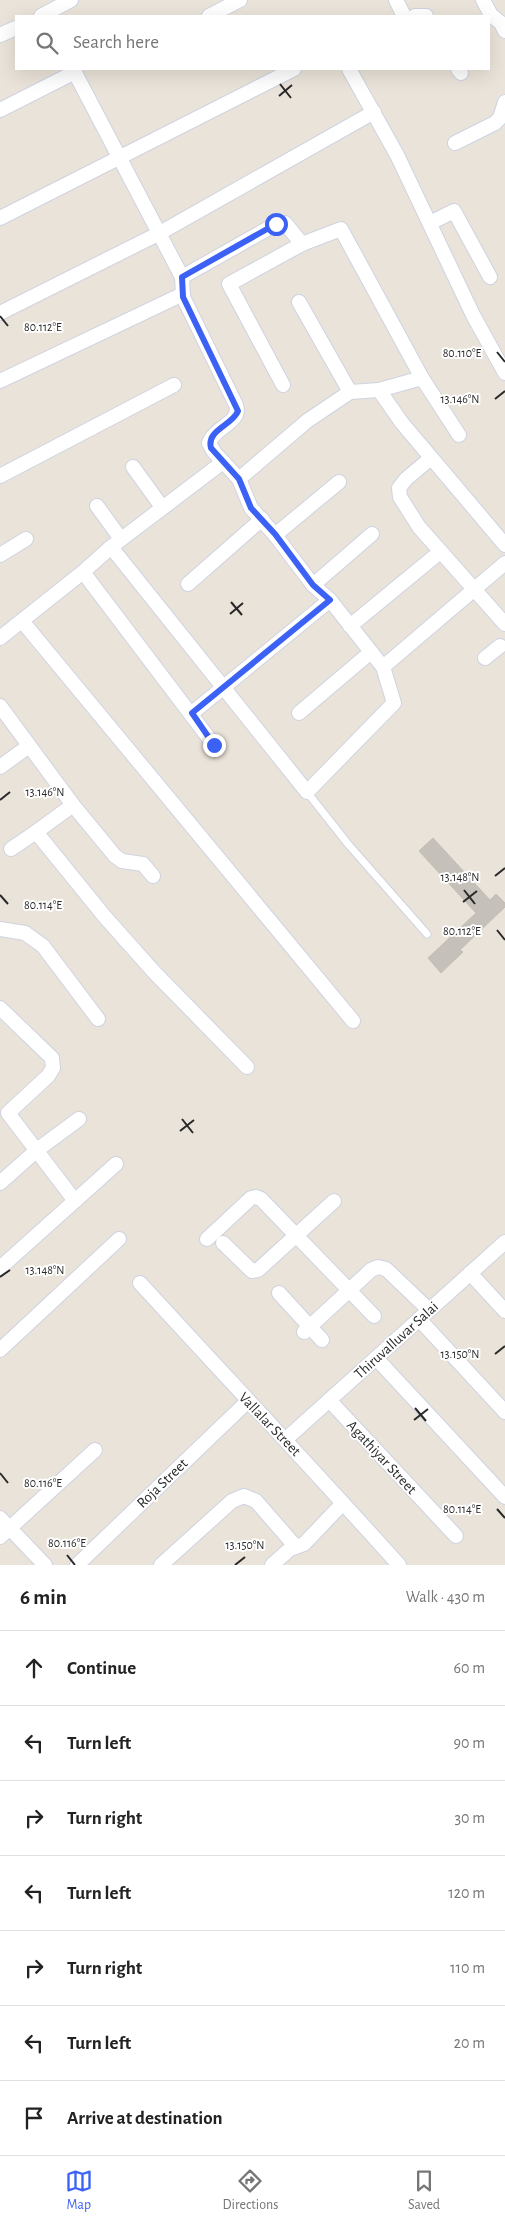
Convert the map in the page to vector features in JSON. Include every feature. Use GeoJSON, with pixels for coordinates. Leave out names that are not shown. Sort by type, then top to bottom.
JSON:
{"type":"FeatureCollection","features":[{"type":"Feature","properties":{"kind":"street"},"geometry":{"type":"LineString","coordinates":[[45,15],[71,0]]}},
{"type":"Feature","properties":{"kind":"street"},"geometry":{"type":"LineString","coordinates":[[211,15],[240,0]]}},
{"type":"Feature","properties":{"kind":"street"},"geometry":{"type":"LineString","coordinates":[[483,0],[491,15],[501,23],[505,31]]}},
{"type":"Feature","properties":{"kind":"street"},"geometry":{"type":"LineString","coordinates":[[0,35],[15,28]]}},
{"type":"Feature","properties":{"kind":"street"},"geometry":{"type":"LineString","coordinates":[[0,110],[74,70],[182,277],[182,294],[238,411],[236,417],[215,433],[211,439],[211,448],[239,479],[251,508],[275,534],[313,585],[330,600],[382,667],[394,703],[307,792],[222,688],[116,543],[97,506]]}},
{"type":"Feature","properties":{"kind":"street"},"geometry":{"type":"LineString","coordinates":[[0,218],[27,203],[120,159],[209,111],[292,70]]}},
{"type":"Feature","properties":{"kind":"street"},"geometry":{"type":"LineString","coordinates":[[350,70],[374,112],[430,223],[473,315],[505,373]]}},
{"type":"Feature","properties":{"kind":"street"},"geometry":{"type":"LineString","coordinates":[[455,143],[495,123],[500,118],[505,102]]}},
{"type":"Feature","properties":{"kind":"street"},"geometry":{"type":"LineString","coordinates":[[0,313],[158,234],[374,112]]}},
{"type":"Feature","properties":{"kind":"street"},"geometry":{"type":"LineString","coordinates":[[430,223],[454,212],[490,277]]}},
{"type":"Feature","properties":{"kind":"street"},"geometry":{"type":"LineString","coordinates":[[182,277],[276,224],[284,223],[302,244]]}},
{"type":"Feature","properties":{"kind":"street"},"geometry":{"type":"LineString","coordinates":[[283,385],[228,284],[302,244],[341,229],[422,378],[459,435]]}},
{"type":"Feature","properties":{"kind":"street"},"geometry":{"type":"LineString","coordinates":[[0,381],[182,294]]}},
{"type":"Feature","properties":{"kind":"street"},"geometry":{"type":"LineString","coordinates":[[299,302],[350,392]]}},
{"type":"Feature","properties":{"kind":"street"},"geometry":{"type":"LineString","coordinates":[[239,479],[307,420],[350,392],[380,390],[422,378]]}},
{"type":"Feature","properties":{"kind":"street"},"geometry":{"type":"LineString","coordinates":[[0,476],[174,385]]}},
{"type":"Feature","properties":{"kind":"street"},"geometry":{"type":"LineString","coordinates":[[380,390],[402,423],[431,458],[502,536]]}},
{"type":"Feature","properties":{"kind":"street"},"geometry":{"type":"LineString","coordinates":[[431,458],[406,479],[399,488],[400,497],[419,527],[505,624]]}},
{"type":"Feature","properties":{"kind":"street"},"geometry":{"type":"LineString","coordinates":[[0,638],[83,572],[116,543],[223,462]]}},
{"type":"Feature","properties":{"kind":"street"},"geometry":{"type":"LineString","coordinates":[[133,467],[162,507]]}},
{"type":"Feature","properties":{"kind":"street"},"geometry":{"type":"LineString","coordinates":[[275,534],[339,482]]}},
{"type":"Feature","properties":{"kind":"street"},"geometry":{"type":"LineString","coordinates":[[188,584],[262,519]]}},
{"type":"Feature","properties":{"kind":"street"},"geometry":{"type":"LineString","coordinates":[[313,585],[372,534]]}},
{"type":"Feature","properties":{"kind":"street"},"geometry":{"type":"LineString","coordinates":[[0,555],[26,538]]}},
{"type":"Feature","properties":{"kind":"street"},"geometry":{"type":"LineString","coordinates":[[350,626],[440,552]]}},
{"type":"Feature","properties":{"kind":"street"},"geometry":{"type":"LineString","coordinates":[[382,667],[505,563]]}},
{"type":"Feature","properties":{"kind":"street"},"geometry":{"type":"LineString","coordinates":[[83,572],[192,713],[214,745]]}},
{"type":"Feature","properties":{"kind":"street"},"geometry":{"type":"LineString","coordinates":[[192,713],[330,600]]}},
{"type":"Feature","properties":{"kind":"street"},"geometry":{"type":"LineString","coordinates":[[22,621],[353,1021]]}},
{"type":"Feature","properties":{"kind":"street"},"geometry":{"type":"LineString","coordinates":[[485,658],[503,645]]}},
{"type":"Feature","properties":{"kind":"street"},"geometry":{"type":"LineString","coordinates":[[299,713],[371,652]]}},
{"type":"Feature","properties":{"kind":"street"},"geometry":{"type":"LineString","coordinates":[[0,706],[73,805],[115,856],[122,861],[143,864],[153,876]]}},
{"type":"Feature","properties":{"kind":"street"},"geometry":{"type":"LineString","coordinates":[[0,767],[29,746]]}},
{"type":"Feature","properties":{"kind":"street"},"geometry":{"type":"LineString","coordinates":[[11,849],[73,805]]}},
{"type":"Feature","properties":{"kind":"street"},"geometry":{"type":"LineString","coordinates":[[36,832],[105,917],[154,972],[247,1067]]}},
{"type":"Feature","properties":{"kind":"street"},"geometry":{"type":"LineString","coordinates":[[0,929],[25,933],[43,946],[98,1019]]}},
{"type":"Feature","properties":{"kind":"street"},"geometry":{"type":"LineString","coordinates":[[0,1008],[52,1058],[53,1068],[48,1076],[4,1117],[37,1150],[75,1200]]}},
{"type":"Feature","properties":{"kind":"street"},"geometry":{"type":"LineString","coordinates":[[0,1182],[37,1150],[79,1119]]}},
{"type":"Feature","properties":{"kind":"street"},"geometry":{"type":"LineString","coordinates":[[0,1268],[116,1164]]}},
{"type":"Feature","properties":{"kind":"street"},"geometry":{"type":"LineString","coordinates":[[207,1239],[251,1198],[261,1199],[374,1316]]}},
{"type":"Feature","properties":{"kind":"street"},"geometry":{"type":"LineString","coordinates":[[223,1243],[252,1271],[258,1270],[334,1201]]}},
{"type":"Feature","properties":{"kind":"street"},"geometry":{"type":"LineString","coordinates":[[0,1350],[119,1239]]}},
{"type":"Feature","properties":{"kind":"street","name":"Thiruvalluvar Salai"},"geometry":{"type":"LineString","coordinates":[[286,1439],[505,1242]]}},
{"type":"Feature","properties":{"kind":"street"},"geometry":{"type":"LineString","coordinates":[[307,1330],[371,1270],[378,1267],[386,1269],[505,1412]]}},
{"type":"Feature","properties":{"kind":"street"},"geometry":{"type":"LineString","coordinates":[[470,1273],[505,1311]]}},
{"type":"Feature","properties":{"kind":"street","name":"Vallalar Street"},"geometry":{"type":"LineString","coordinates":[[140,1283],[248,1401],[286,1439],[399,1565]]}},
{"type":"Feature","properties":{"kind":"street"},"geometry":{"type":"LineString","coordinates":[[279,1294],[307,1330],[322,1340]]}},
{"type":"Feature","properties":{"kind":"street"},"geometry":{"type":"LineString","coordinates":[[376,1358],[505,1497]]}},
{"type":"Feature","properties":{"kind":"street","name":"Agathiyar Street"},"geometry":{"type":"LineString","coordinates":[[329,1400],[456,1536]]}},
{"type":"Feature","properties":{"kind":"street","name":"Roja Street"},"geometry":{"type":"LineString","coordinates":[[80,1562],[248,1401]]}},
{"type":"Feature","properties":{"kind":"street"},"geometry":{"type":"LineString","coordinates":[[5,1533],[95,1450]]}},
{"type":"Feature","properties":{"kind":"street"},"geometry":{"type":"LineString","coordinates":[[161,1565],[232,1501],[244,1496],[256,1501],[296,1547]]}},
{"type":"Feature","properties":{"kind":"street"},"geometry":{"type":"LineString","coordinates":[[272,1565],[290,1549],[304,1544],[343,1503]]}},
{"type":"Feature","properties":{"kind":"street"},"geometry":{"type":"LineString","coordinates":[[0,1518],[5,1533],[45,1565]]}},
{"type":"Feature","properties":{"kind":"street"},"geometry":{"type":"LineString","coordinates":[[80,1562],[97,1565]]}},
{"type":"Feature","properties":{"kind":"lane"},"geometry":{"type":"LineString","coordinates":[[307,792],[348,844],[427,934]]}},
{"type":"Feature","properties":{"kind":"building"},"geometry":{"type":"Polygon","coordinates":[[[433,838],[490,900],[496,894],[505,903],[505,907],[460,950],[463,952],[441,973],[428,958],[476,913],[419,851],[433,838]]]}},
{"type":"Feature","properties":{"kind":"route"},"geometry":{"type":"LineString","coordinates":[[214,745],[192,713],[330,600],[313,585],[275,534],[251,508],[239,479],[211,448],[211,439],[215,433],[236,417],[238,411],[183,297],[182,277],[276,224]]}}]}
